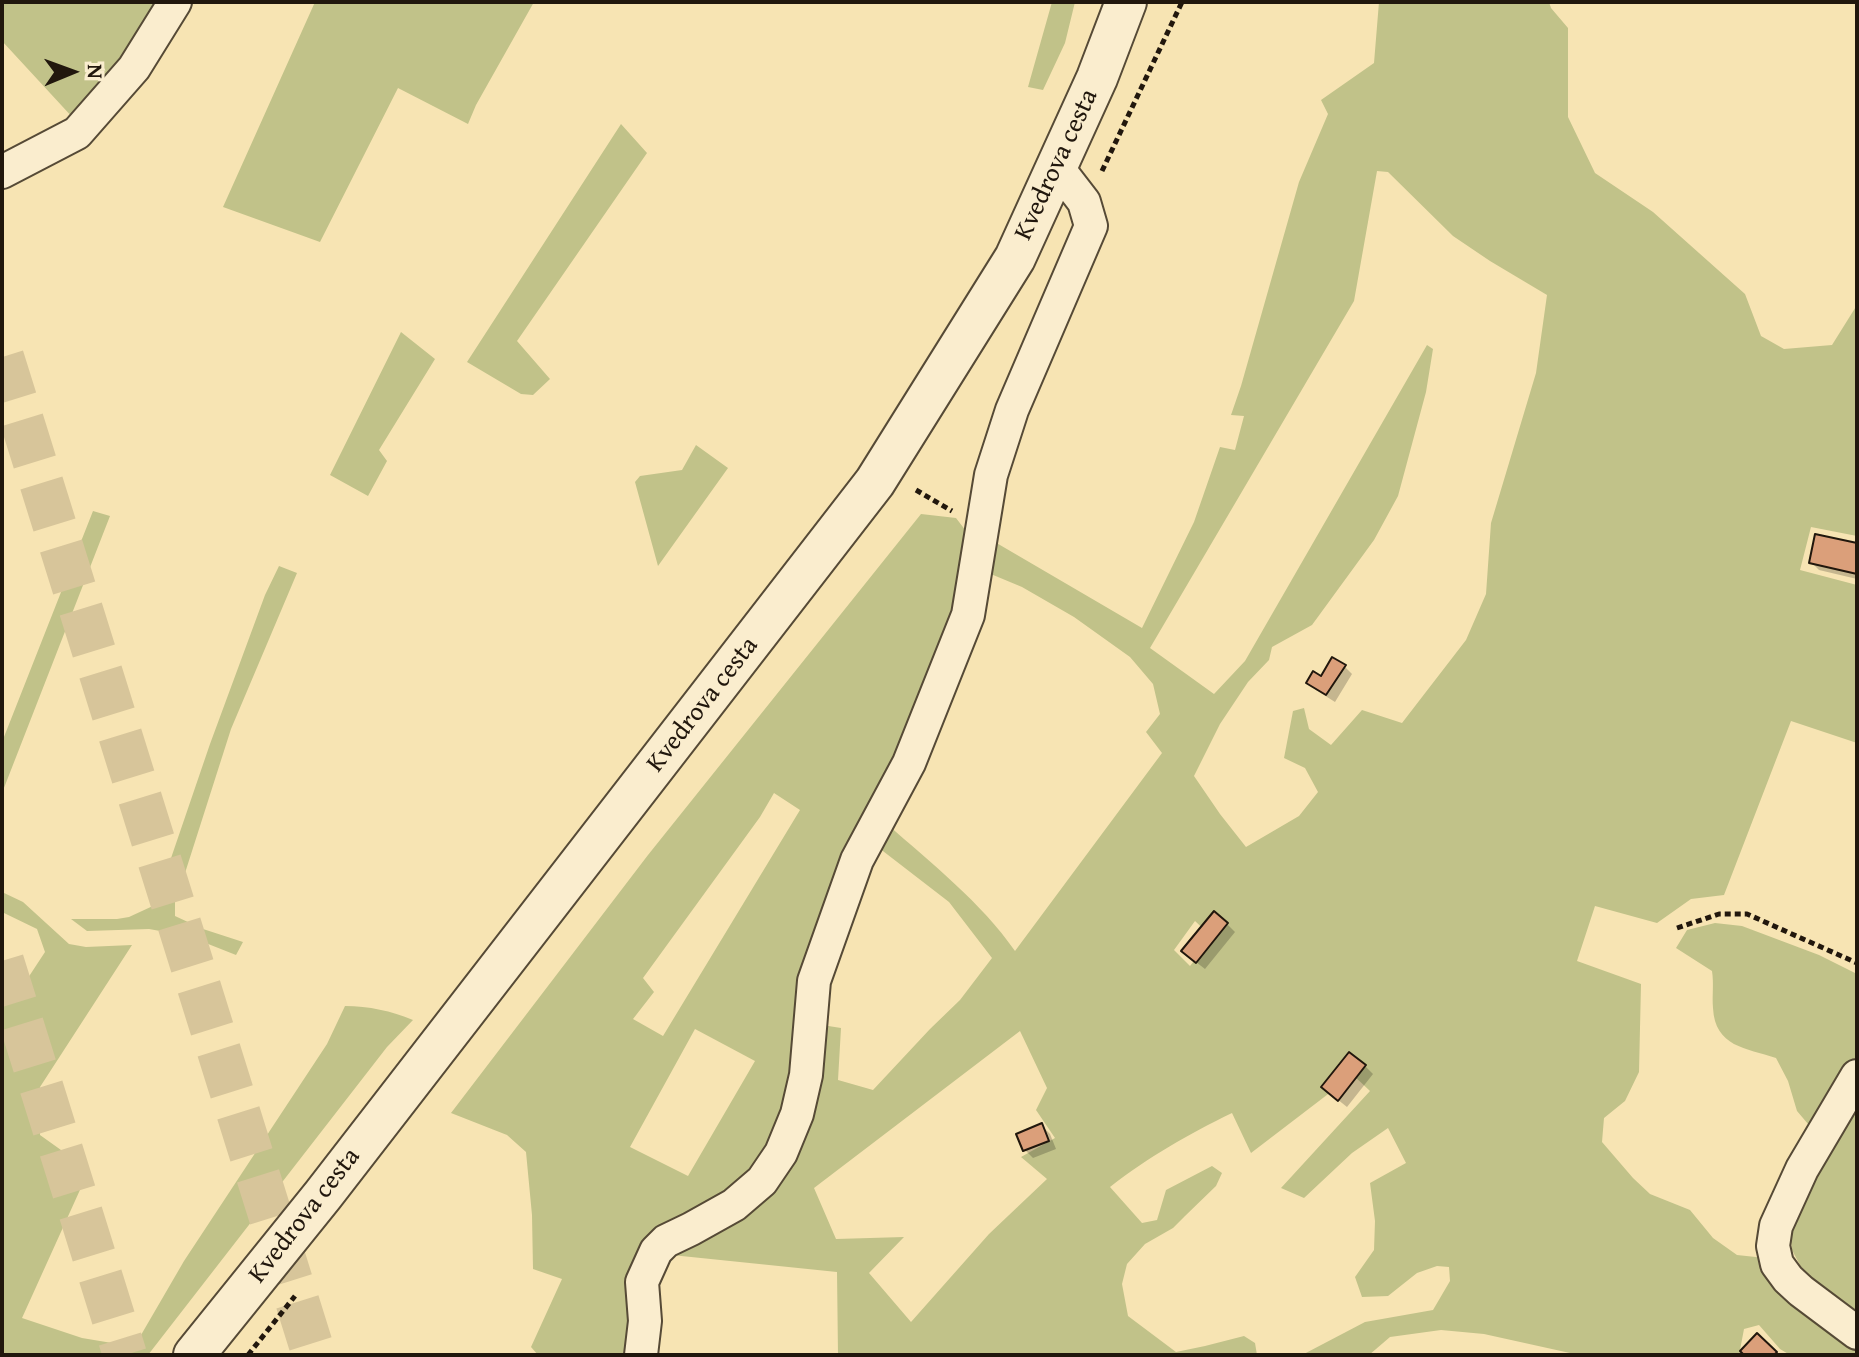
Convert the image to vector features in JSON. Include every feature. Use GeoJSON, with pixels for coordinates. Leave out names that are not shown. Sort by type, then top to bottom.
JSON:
{"type":"FeatureCollection","features":[{"type":"Feature","properties":{"kind":"street"},"geometry":{"type":"LineString","coordinates":[[2,172],[77,133],[134,68],[175,2]]}},
{"type":"Feature","properties":{"kind":"street","name":"Kvedrova cesta"},"geometry":{"type":"LineString","coordinates":[[194,1355],[323,1195],[875,482],[1015,258],[1097,78],[1126,2]]}},
{"type":"Feature","properties":{"kind":"street"},"geometry":{"type":"LineString","coordinates":[[641,1355],[645,1321],[642,1282],[656,1251],[666,1241],[734,1205],[762,1181],[781,1153],[797,1114],[806,1075],[814,981],[857,860],[909,763],[964,628],[991,475],[1012,410],[1091,226],[1084,202],[1057,167]]}},
{"type":"Feature","properties":{"kind":"street"},"geometry":{"type":"LineString","coordinates":[[1857,1076],[1802,1169],[1776,1226],[1773,1246],[1777,1264],[1788,1279],[1857,1333]]}},
{"type":"Feature","properties":{"kind":"path"},"geometry":{"type":"LineString","coordinates":[[908,485],[983,529]]}},
{"type":"Feature","properties":{"kind":"path"},"geometry":{"type":"LineString","coordinates":[[1677,928],[1719,914],[1747,914],[1857,963]]}},
{"type":"Feature","properties":{"kind":"green space"},"geometry":{"type":"Polygon","coordinates":[[[2,2],[164,2],[127,62],[74,119],[2,41],[2,2]]]}},
{"type":"Feature","properties":{"kind":"green space"},"geometry":{"type":"Polygon","coordinates":[[[315,2],[534,2],[468,124],[398,88],[320,242],[223,207],[315,2]]]}},
{"type":"Feature","properties":{"kind":"green space"},"geometry":{"type":"Polygon","coordinates":[[[1052,2],[1075,2],[1065,43],[1043,90],[1028,87],[1052,2]]]}},
{"type":"Feature","properties":{"kind":"green space"},"geometry":{"type":"Polygon","coordinates":[[[1379,2],[1549,2],[1568,28],[1568,117],[1595,173],[1653,212],[1745,294],[1761,336],[1784,349],[1832,345],[1857,305],[1857,536],[1811,527],[1800,570],[1857,585],[1857,743],[1791,721],[1724,895],[1691,899],[1657,923],[1595,906],[1577,961],[1641,984],[1639,1072],[1625,1101],[1604,1118],[1602,1142],[1650,1194],[1690,1210],[1713,1238],[1737,1255],[1765,1258],[1857,1345],[1857,1355],[1790,1355],[1780,1349],[1759,1325],[1744,1329],[1742,1355],[1579,1355],[1484,1334],[1441,1330],[1390,1337],[1369,1355],[1302,1355],[1365,1322],[1433,1310],[1450,1281],[1449,1267],[1437,1266],[1417,1273],[1388,1296],[1362,1297],[1355,1277],[1374,1250],[1375,1221],[1370,1183],[1406,1163],[1388,1128],[1352,1153],[1304,1198],[1281,1188],[1370,1091],[1353,1075],[1251,1153],[1232,1113],[1169,1147],[1110,1187],[1142,1223],[1157,1220],[1166,1190],[1212,1166],[1222,1173],[1216,1186],[1173,1228],[1145,1244],[1127,1264],[1122,1284],[1128,1316],[1176,1352],[1244,1336],[1255,1343],[1257,1355],[838,1355],[837,1272],[662,1254],[766,1193],[822,1025],[841,1028],[838,1080],[873,1090],[960,1000],[992,958],[949,902],[879,848],[887,824],[971,900],[1015,951],[1162,753],[1146,732],[1160,714],[1153,684],[1130,657],[1074,617],[1022,587],[986,572],[988,538],[1142,628],[1194,522],[1220,447],[1235,450],[1244,416],[1231,415],[1299,182],[1328,114],[1321,100],[1374,63],[1379,2]],[[1377,171],[1354,301],[1150,648],[1214,694],[1245,661],[1427,345],[1433,349],[1426,392],[1398,496],[1374,540],[1312,625],[1272,647],[1269,660],[1248,682],[1220,724],[1194,776],[1246,847],[1299,816],[1318,792],[1305,768],[1284,758],[1293,711],[1304,708],[1309,729],[1331,745],[1362,710],[1402,723],[1466,640],[1486,594],[1491,523],[1536,373],[1547,295],[1453,236],[1388,172],[1377,171]],[[1195,921],[1174,950],[1190,966],[1213,938],[1195,921]],[[1020,1031],[814,1188],[836,1239],[904,1237],[869,1273],[911,1322],[989,1234],[1047,1179],[1021,1157],[1055,1138],[1036,1110],[1047,1088],[1020,1031]]]}},
{"type":"Feature","properties":{"kind":"green space"},"geometry":{"type":"Polygon","coordinates":[[[621,124],[647,153],[517,341],[550,379],[533,395],[521,394],[467,362],[621,124]]]}},
{"type":"Feature","properties":{"kind":"green space"},"geometry":{"type":"Polygon","coordinates":[[[401,332],[435,359],[379,450],[387,461],[368,496],[330,475],[401,332]]]}},
{"type":"Feature","properties":{"kind":"green space"},"geometry":{"type":"Polygon","coordinates":[[[696,445],[728,468],[658,566],[635,482],[640,476],[682,470],[696,445]]]}},
{"type":"Feature","properties":{"kind":"green space"},"geometry":{"type":"Polygon","coordinates":[[[93,511],[110,516],[2,793],[2,742],[93,511]]]}},
{"type":"Feature","properties":{"kind":"green space"},"geometry":{"type":"Polygon","coordinates":[[[921,514],[956,518],[969,535],[936,689],[858,838],[813,935],[806,958],[782,1140],[746,1185],[664,1231],[632,1355],[538,1355],[531,1347],[562,1279],[533,1269],[526,1152],[507,1135],[451,1113],[648,855],[921,514]],[[774,793],[760,817],[643,978],[654,992],[633,1019],[663,1036],[800,810],[774,793]],[[695,1029],[630,1147],[688,1176],[755,1061],[695,1029]]]}},
{"type":"Feature","properties":{"kind":"green space"},"geometry":{"type":"Polygon","coordinates":[[[279,566],[297,573],[231,729],[175,897],[175,916],[243,942],[236,955],[188,936],[149,929],[87,931],[71,919],[129,917],[155,905],[210,744],[265,595],[279,566]]]}},
{"type":"Feature","properties":{"kind":"green space"},"geometry":{"type":"Polygon","coordinates":[[[2,892],[23,902],[69,944],[86,947],[132,945],[40,1087],[40,1135],[89,1170],[22,1318],[82,1338],[124,1345],[141,1335],[184,1261],[327,1044],[345,1006],[380,1010],[413,1020],[387,1047],[148,1355],[2,1355],[2,1001],[24,984],[45,952],[37,929],[2,914],[2,892]]]}},
{"type":"Feature","properties":{"kind":"green space"},"geometry":{"type":"Polygon","coordinates":[[[1715,923],[1742,926],[1819,955],[1857,974],[1857,1055],[1814,1131],[1797,1111],[1788,1081],[1776,1058],[1734,1044],[1719,1031],[1713,1008],[1712,971],[1676,948],[1687,930],[1715,923]]]}},
{"type":"Feature","properties":{"kind":"green space"},"geometry":{"type":"Polygon","coordinates":[[[1857,1107],[1857,1314],[1834,1298],[1801,1267],[1792,1250],[1789,1226],[1857,1107]]]}},
{"type":"Feature","properties":{"kind":"building"},"geometry":{"type":"Polygon","coordinates":[[[1815,534],[1857,543],[1857,574],[1809,563],[1815,534]]]}},
{"type":"Feature","properties":{"kind":"building"},"geometry":{"type":"Polygon","coordinates":[[[1332,657],[1346,665],[1326,695],[1306,683],[1313,671],[1321,676],[1332,657]]]}},
{"type":"Feature","properties":{"kind":"building"},"geometry":{"type":"Polygon","coordinates":[[[1214,911],[1228,923],[1196,963],[1181,951],[1214,911]]]}},
{"type":"Feature","properties":{"kind":"building"},"geometry":{"type":"Polygon","coordinates":[[[1349,1052],[1366,1065],[1338,1101],[1321,1087],[1349,1052]]]}},
{"type":"Feature","properties":{"kind":"building"},"geometry":{"type":"Polygon","coordinates":[[[1042,1123],[1049,1141],[1023,1151],[1016,1134],[1042,1123]]]}},
{"type":"Feature","properties":{"kind":"building"},"geometry":{"type":"Polygon","coordinates":[[[1757,1333],[1777,1352],[1774,1355],[1744,1355],[1740,1351],[1757,1333]]]}},
{"type":"Feature","properties":{"kind":"tunnel"},"geometry":{"type":"LineString","coordinates":[[2,357],[314,1355]]}},
{"type":"Feature","properties":{"kind":"tunnel"},"geometry":{"type":"LineString","coordinates":[[2,961],[125,1355]]}}]}
